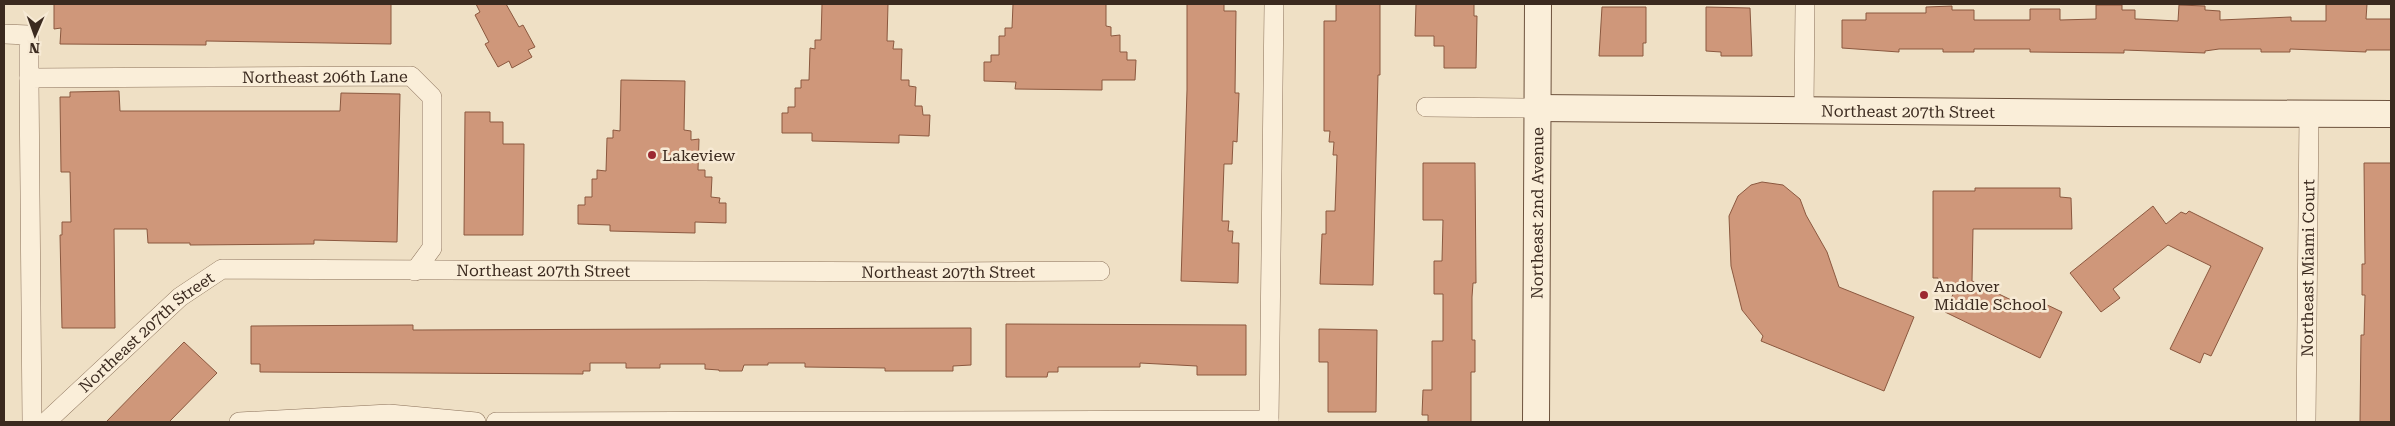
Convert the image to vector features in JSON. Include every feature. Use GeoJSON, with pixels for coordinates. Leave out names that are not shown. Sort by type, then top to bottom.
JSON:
{"type":"FeatureCollection","features":[{"type":"Feature","properties":{"kind":"street"},"geometry":{"type":"LineString","coordinates":[[496,422],[1269,421],[1274,4]]}},
{"type":"Feature","properties":{"kind":"street","name":"Northeast 2nd Avenue"},"geometry":{"type":"LineString","coordinates":[[1536,422],[1536,108],[1538,4]]}},
{"type":"Feature","properties":{"kind":"street"},"geometry":{"type":"LineString","coordinates":[[1804,109],[1805,4]]}},
{"type":"Feature","properties":{"kind":"street"},"geometry":{"type":"LineString","coordinates":[[4,34],[29,35],[32,422]]}},
{"type":"Feature","properties":{"kind":"street","name":"Northeast 206th Lane"},"geometry":{"type":"LineString","coordinates":[[29,78],[411,76],[432,97],[432,248],[415,271]]}},
{"type":"Feature","properties":{"kind":"street","name":"Northeast 207th Street"},"geometry":{"type":"LineString","coordinates":[[1426,107],[2391,114]]}},
{"type":"Feature","properties":{"kind":"street","name":"Northeast Miami Court"},"geometry":{"type":"LineString","coordinates":[[2306,422],[2310,114]]}},
{"type":"Feature","properties":{"kind":"street","name":"Northeast 207th Street"},"geometry":{"type":"LineString","coordinates":[[46,422],[180,297],[222,269],[415,271],[1100,271]]}},
{"type":"Feature","properties":{"kind":"street"},"geometry":{"type":"LineString","coordinates":[[239,422],[388,414],[476,422]]}},
{"type":"Feature","properties":{"kind":"building"},"geometry":{"type":"Polygon","coordinates":[[[54,4],[391,4],[391,44],[206,41],[206,45],[60,44],[61,28],[54,29],[54,4]]]}},
{"type":"Feature","properties":{"kind":"building"},"geometry":{"type":"Polygon","coordinates":[[[476,4],[506,4],[519,27],[523,25],[535,47],[528,50],[532,57],[512,68],[509,61],[498,67],[485,44],[489,42],[475,15],[480,12],[476,4]]]}},
{"type":"Feature","properties":{"kind":"building"},"geometry":{"type":"Polygon","coordinates":[[[822,4],[888,4],[887,41],[894,41],[893,49],[902,49],[901,80],[909,80],[909,86],[916,87],[915,106],[922,106],[923,115],[930,115],[929,136],[899,135],[899,143],[812,141],[812,133],[782,133],[782,113],[788,113],[788,107],[795,107],[795,88],[801,88],[801,80],[809,80],[810,48],[815,49],[815,40],[821,40],[822,4]]]}},
{"type":"Feature","properties":{"kind":"building"},"geometry":{"type":"Polygon","coordinates":[[[1013,4],[1106,4],[1106,26],[1111,27],[1111,36],[1120,35],[1120,52],[1127,52],[1127,60],[1136,60],[1135,80],[1102,80],[1102,90],[1015,89],[1016,82],[984,81],[984,62],[991,62],[991,55],[999,55],[999,36],[1005,36],[1005,28],[1012,28],[1013,4]]]}},
{"type":"Feature","properties":{"kind":"building"},"geometry":{"type":"Polygon","coordinates":[[[1187,4],[1224,4],[1224,11],[1236,11],[1235,93],[1239,93],[1237,142],[1233,141],[1232,164],[1224,164],[1222,221],[1229,221],[1228,231],[1233,231],[1232,243],[1239,243],[1238,283],[1181,281],[1187,90],[1187,4]]]}},
{"type":"Feature","properties":{"kind":"building"},"geometry":{"type":"Polygon","coordinates":[[[1336,4],[1380,4],[1380,75],[1378,75],[1373,285],[1320,284],[1322,234],[1326,234],[1326,211],[1335,211],[1337,155],[1333,155],[1334,142],[1329,142],[1330,131],[1324,131],[1324,21],[1336,21],[1336,4]]]}},
{"type":"Feature","properties":{"kind":"building"},"geometry":{"type":"Polygon","coordinates":[[[1416,4],[1474,4],[1474,16],[1477,16],[1476,68],[1444,68],[1444,46],[1434,46],[1434,36],[1415,36],[1416,4]]]}},
{"type":"Feature","properties":{"kind":"building"},"geometry":{"type":"Polygon","coordinates":[[[2326,4],[2367,4],[2366,19],[2391,19],[2391,50],[2366,50],[2366,52],[2290,49],[2290,52],[2261,52],[2261,49],[2219,49],[2205,51],[2205,53],[2124,50],[2124,53],[2030,52],[2030,49],[1974,49],[1974,52],[1943,52],[1943,49],[1899,49],[1899,52],[1842,48],[1842,20],[1866,20],[1866,13],[1926,13],[1926,7],[1952,6],[1952,10],[1974,10],[1974,20],[2030,20],[2030,9],[2060,9],[2060,20],[2096,19],[2096,5],[2122,5],[2122,10],[2135,10],[2135,19],[2178,21],[2179,5],[2205,6],[2205,10],[2220,11],[2220,20],[2291,17],[2291,21],[2326,21],[2326,4]]]}},
{"type":"Feature","properties":{"kind":"building"},"geometry":{"type":"Polygon","coordinates":[[[1602,7],[1646,7],[1646,43],[1643,43],[1643,56],[1599,56],[1602,7]]]}},
{"type":"Feature","properties":{"kind":"building"},"geometry":{"type":"Polygon","coordinates":[[[1706,7],[1750,8],[1752,56],[1721,56],[1721,52],[1706,51],[1706,7]]]}},
{"type":"Feature","properties":{"kind":"building","name":"Lakeview"},"geometry":{"type":"Polygon","coordinates":[[[621,80],[685,81],[684,130],[691,131],[691,140],[699,139],[698,170],[705,170],[705,177],[712,177],[711,197],[720,198],[719,203],[726,203],[726,223],[695,222],[695,233],[610,231],[610,225],[578,224],[578,205],[585,205],[585,197],[592,197],[592,179],[597,179],[597,170],[606,171],[607,138],[613,138],[613,130],[620,131],[621,80]]]}},
{"type":"Feature","properties":{"kind":"building"},"geometry":{"type":"Polygon","coordinates":[[[119,91],[120,111],[340,111],[341,93],[400,94],[397,242],[314,240],[314,244],[190,245],[190,243],[148,243],[147,229],[114,229],[115,328],[62,328],[60,235],[62,235],[62,222],[71,222],[70,172],[61,172],[60,97],[70,97],[70,92],[119,91]]]}},
{"type":"Feature","properties":{"kind":"building"},"geometry":{"type":"Polygon","coordinates":[[[465,112],[490,112],[490,122],[503,122],[503,144],[524,144],[523,235],[464,235],[465,112]]]}},
{"type":"Feature","properties":{"kind":"building"},"geometry":{"type":"Polygon","coordinates":[[[1423,163],[1475,163],[1476,283],[1473,283],[1472,297],[1472,340],[1475,340],[1475,372],[1471,372],[1471,422],[1428,422],[1428,415],[1422,415],[1423,390],[1432,390],[1432,341],[1443,341],[1443,294],[1434,294],[1434,261],[1442,261],[1443,220],[1423,220],[1423,163]]]}},
{"type":"Feature","properties":{"kind":"building"},"geometry":{"type":"Polygon","coordinates":[[[2364,163],[2391,163],[2391,422],[2360,422],[2361,335],[2364,335],[2365,295],[2362,295],[2362,264],[2365,264],[2364,163]]]}},
{"type":"Feature","properties":{"kind":"building"},"geometry":{"type":"Polygon","coordinates":[[[1762,182],[1783,185],[1800,199],[1806,215],[1827,252],[1839,287],[1914,317],[1884,391],[1761,341],[1763,336],[1742,310],[1731,266],[1729,216],[1738,196],[1751,185],[1762,182]]]}},
{"type":"Feature","properties":{"kind":"building"},"geometry":{"type":"Polygon","coordinates":[[[1975,188],[2060,188],[2060,197],[2071,198],[2072,229],[1973,229],[1972,281],[2036,312],[2041,302],[2062,312],[2040,358],[1945,312],[1954,292],[1940,285],[1938,278],[1933,278],[1933,191],[1975,191],[1975,188]]]}},
{"type":"Feature","properties":{"kind":"building"},"geometry":{"type":"Polygon","coordinates":[[[2153,206],[2166,224],[2181,212],[2186,214],[2189,211],[2263,248],[2211,356],[2204,353],[2200,363],[2170,349],[2211,266],[2168,245],[2113,289],[2120,298],[2101,312],[2070,273],[2153,206]]]}},
{"type":"Feature","properties":{"kind":"building"},"geometry":{"type":"Polygon","coordinates":[[[1006,324],[1246,325],[1246,375],[1197,375],[1197,366],[1140,363],[1140,367],[1058,367],[1058,372],[1048,372],[1047,377],[1006,377],[1006,324]]]}},
{"type":"Feature","properties":{"kind":"building"},"geometry":{"type":"Polygon","coordinates":[[[413,325],[413,330],[971,328],[971,365],[953,366],[953,371],[885,371],[885,368],[805,367],[805,363],[768,363],[768,365],[744,365],[742,371],[719,371],[705,369],[705,364],[660,364],[660,368],[626,368],[626,363],[590,363],[590,371],[583,371],[583,374],[260,372],[260,364],[251,364],[251,326],[413,325]]]}},
{"type":"Feature","properties":{"kind":"building"},"geometry":{"type":"Polygon","coordinates":[[[1319,329],[1377,330],[1376,412],[1328,412],[1328,362],[1319,362],[1319,329]]]}},
{"type":"Feature","properties":{"kind":"building"},"geometry":{"type":"Polygon","coordinates":[[[184,342],[217,373],[169,422],[106,422],[184,342]]]}},
{"type":"Feature","properties":{"kind":"place","name":"Lakeview"},"geometry":{"type":"Point","coordinates":[652,155]}},
{"type":"Feature","properties":{"kind":"place","name":"Andover Middle School"},"geometry":{"type":"Point","coordinates":[1924,295]}}]}
